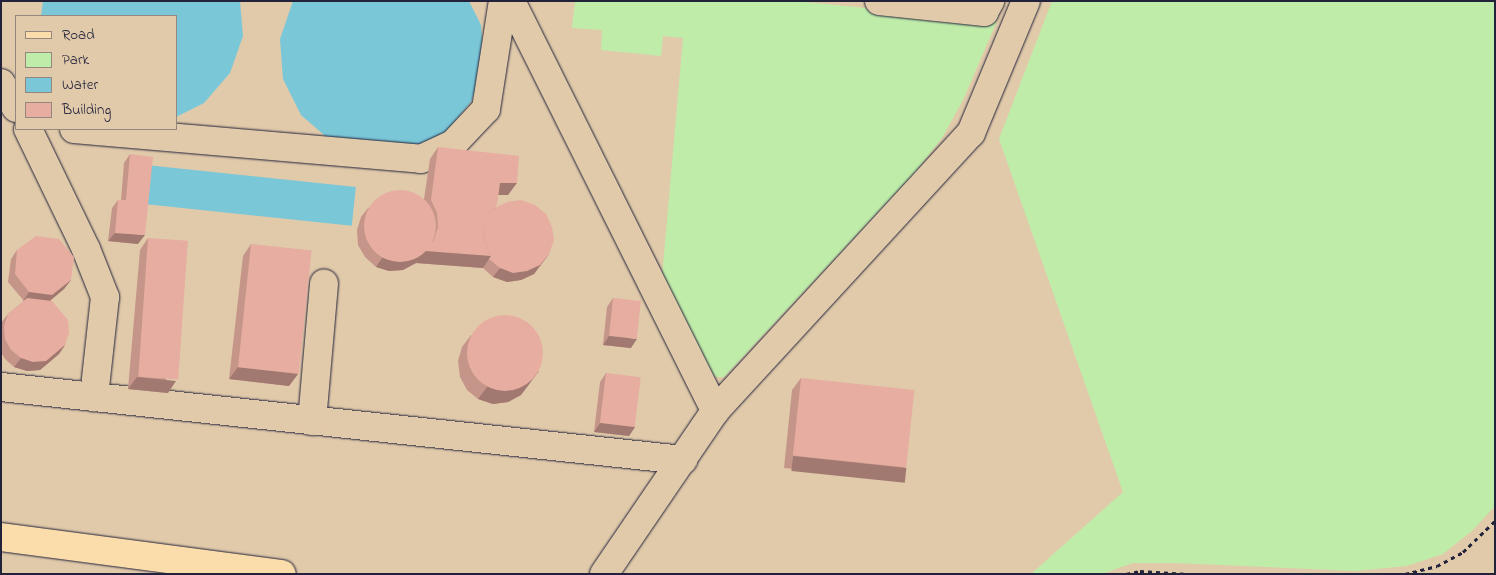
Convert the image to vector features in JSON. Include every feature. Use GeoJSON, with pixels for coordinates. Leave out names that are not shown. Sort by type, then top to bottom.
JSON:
{"type":"FeatureCollection","features":[{"type":"Feature","properties":{"kind":"main road"},"geometry":{"type":"LineString","coordinates":[[1,537],[282,574]]}},
{"type":"Feature","properties":{"kind":"lane"},"geometry":{"type":"LineString","coordinates":[[86,130],[420,159],[454,144],[486,109],[503,1]]}},
{"type":"Feature","properties":{"kind":"lane"},"geometry":{"type":"LineString","coordinates":[[511,1],[715,411]]}},
{"type":"Feature","properties":{"kind":"lane"},"geometry":{"type":"LineString","coordinates":[[879,1],[984,12],[990,1]]}},
{"type":"Feature","properties":{"kind":"lane"},"geometry":{"type":"LineString","coordinates":[[604,574],[684,460],[715,411],[971,133],[1026,1]]}},
{"type":"Feature","properties":{"kind":"lane"},"geometry":{"type":"LineString","coordinates":[[1,83],[15,106]]}},
{"type":"Feature","properties":{"kind":"lane"},"geometry":{"type":"LineString","coordinates":[[28,130],[86,249],[105,296],[94,397]]}},
{"type":"Feature","properties":{"kind":"lane"},"geometry":{"type":"LineString","coordinates":[[312,421],[324,284]]}},
{"type":"Feature","properties":{"kind":"lane"},"geometry":{"type":"LineString","coordinates":[[1,387],[684,460]]}},
{"type":"Feature","properties":{"kind":"path"},"geometry":{"type":"LineString","coordinates":[[1405,574],[1436,566],[1464,552],[1495,521]]}},
{"type":"Feature","properties":{"kind":"path"},"geometry":{"type":"LineString","coordinates":[[1126,574],[1188,574]]}},
{"type":"Feature","properties":{"kind":"green space"},"geometry":{"type":"Polygon","coordinates":[[[575,1],[795,1],[997,21],[963,100],[942,138],[916,171],[724,377],[716,377],[711,373],[662,277],[683,38],[663,36],[661,56],[601,50],[602,30],[572,28],[575,1]]]}},
{"type":"Feature","properties":{"kind":"green space"},"geometry":{"type":"Polygon","coordinates":[[[1052,1],[1495,1],[1495,506],[1472,531],[1443,554],[1407,566],[1355,571],[1175,563],[1133,563],[1102,574],[1031,574],[1123,492],[999,139],[1052,1]]]}},
{"type":"Feature","properties":{"kind":"water"},"geometry":{"type":"Polygon","coordinates":[[[43,1],[240,1],[243,36],[230,73],[204,103],[178,116],[178,15],[41,15],[43,1]]]}},
{"type":"Feature","properties":{"kind":"water"},"geometry":{"type":"Polygon","coordinates":[[[293,1],[469,1],[481,25],[484,65],[471,102],[445,133],[409,150],[331,141],[301,115],[283,79],[280,39],[293,1]]]}},
{"type":"Feature","properties":{"kind":"water"},"geometry":{"type":"Polygon","coordinates":[[[146,165],[356,187],[352,226],[142,204],[146,165]]]}},
{"type":"Feature","properties":{"kind":"building"},"geometry":{"type":"Polygon","coordinates":[[[438,147],[519,156],[517,183],[500,183],[497,205],[488,216],[483,229],[485,243],[491,256],[425,251],[434,240],[438,227],[437,213],[431,200],[438,147]]]}},
{"type":"Feature","properties":{"kind":"building"},"geometry":{"type":"Polygon","coordinates":[[[130,154],[153,157],[145,235],[115,233],[118,200],[126,200],[130,154]]]}},
{"type":"Feature","properties":{"kind":"building"},"geometry":{"type":"Polygon","coordinates":[[[400,190],[420,196],[430,206],[436,226],[430,246],[420,256],[400,262],[380,256],[370,246],[364,226],[370,206],[380,196],[400,190]]]}},
{"type":"Feature","properties":{"kind":"building"},"geometry":{"type":"Polygon","coordinates":[[[521,200],[535,205],[546,214],[552,227],[554,240],[549,254],[540,265],[527,271],[513,273],[500,268],[489,259],[491,256],[485,243],[483,229],[487,216],[495,208],[507,202],[521,200]]]}},
{"type":"Feature","properties":{"kind":"building"},"geometry":{"type":"Polygon","coordinates":[[[36,236],[59,239],[74,257],[71,280],[52,295],[29,292],[15,274],[17,250],[36,236]]]}},
{"type":"Feature","properties":{"kind":"building"},"geometry":{"type":"Polygon","coordinates":[[[148,238],[188,241],[178,379],[138,377],[148,238]]]}},
{"type":"Feature","properties":{"kind":"building"},"geometry":{"type":"Polygon","coordinates":[[[251,244],[312,250],[299,374],[238,367],[251,244]]]}},
{"type":"Feature","properties":{"kind":"building"},"geometry":{"type":"Polygon","coordinates":[[[27,298],[52,301],[68,320],[69,333],[65,345],[46,361],[33,362],[21,358],[11,350],[5,339],[4,326],[8,314],[27,298]]]}},
{"type":"Feature","properties":{"kind":"building"},"geometry":{"type":"Polygon","coordinates":[[[613,298],[641,301],[637,339],[609,336],[613,298]]]}},
{"type":"Feature","properties":{"kind":"building"},"geometry":{"type":"Polygon","coordinates":[[[505,315],[520,318],[532,326],[540,338],[543,353],[540,368],[532,380],[520,388],[505,391],[490,388],[478,380],[470,368],[467,353],[470,338],[478,326],[490,318],[505,315]]]}},
{"type":"Feature","properties":{"kind":"building"},"geometry":{"type":"Polygon","coordinates":[[[606,373],[641,377],[635,427],[600,423],[606,373]]]}},
{"type":"Feature","properties":{"kind":"building"},"geometry":{"type":"Polygon","coordinates":[[[801,378],[914,390],[906,467],[793,456],[801,378]]]}}]}
